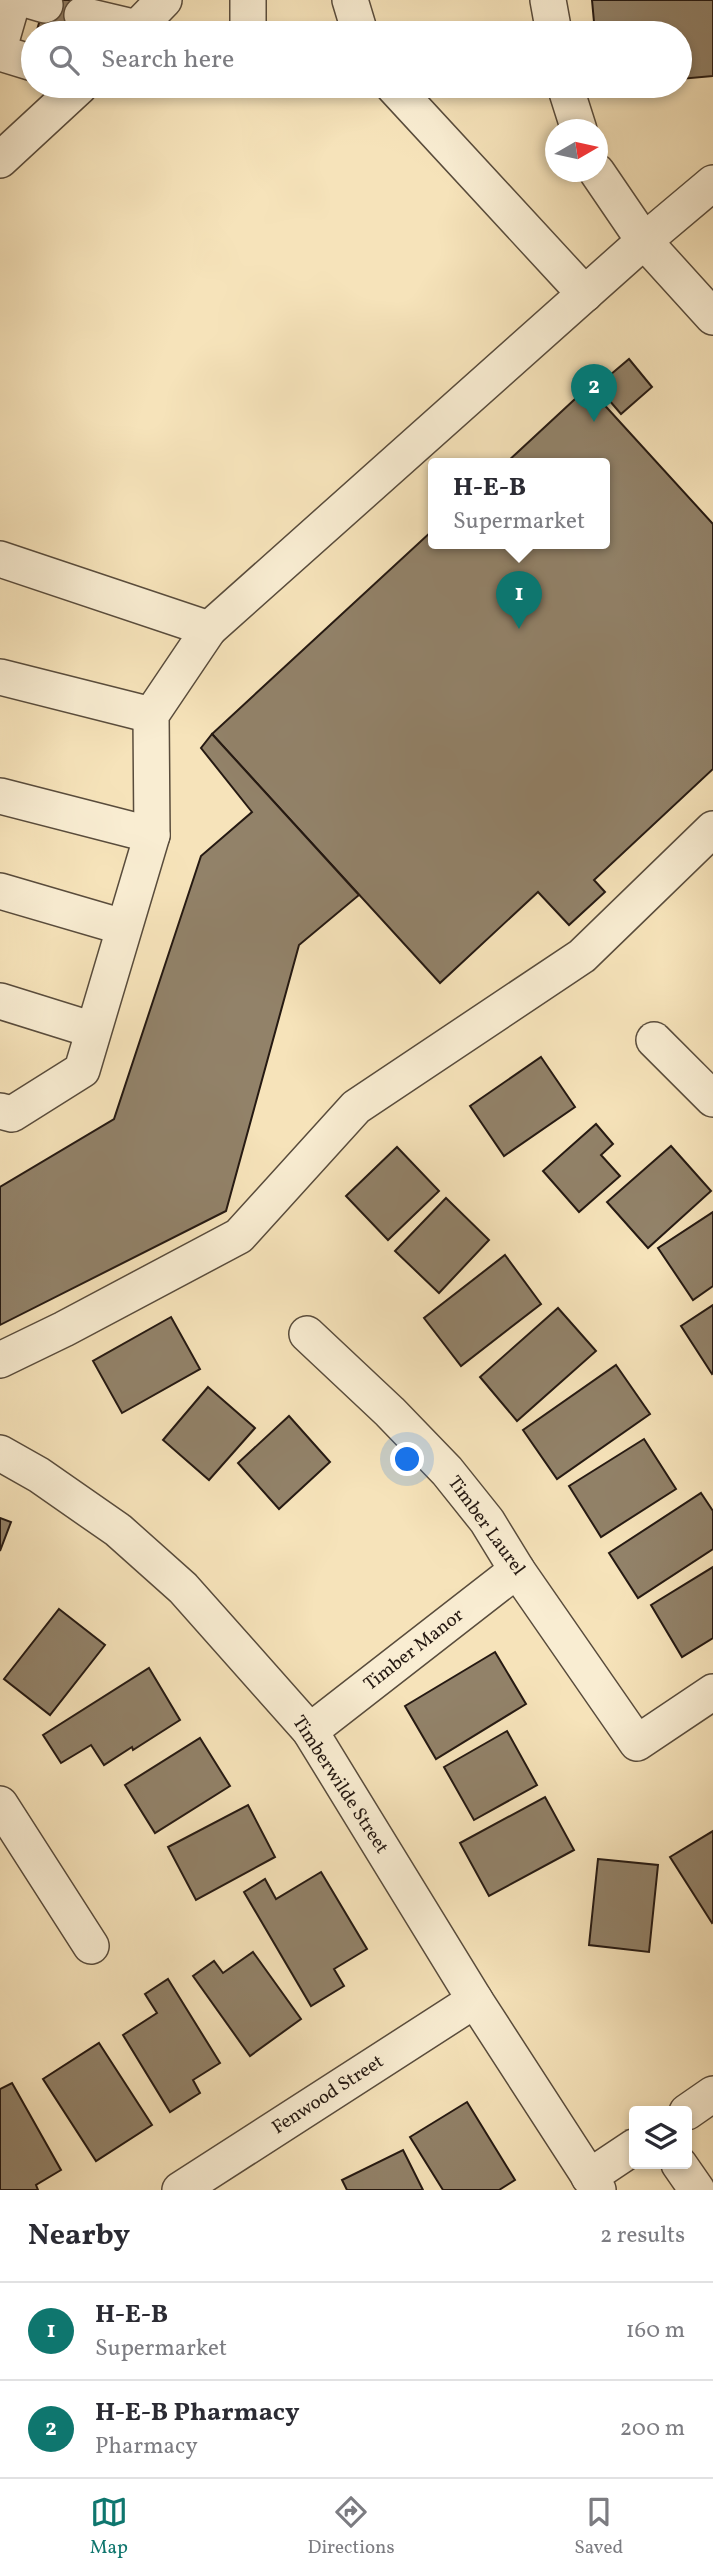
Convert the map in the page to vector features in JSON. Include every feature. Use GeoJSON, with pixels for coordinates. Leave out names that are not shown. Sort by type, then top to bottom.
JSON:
{"type":"FeatureCollection","features":[{"type":"Feature","properties":{"kind":"street"},"geometry":{"type":"LineString","coordinates":[[143,21],[163,0]]}},
{"type":"Feature","properties":{"kind":"street"},"geometry":{"type":"LineString","coordinates":[[248,0],[248,21]]}},
{"type":"Feature","properties":{"kind":"street"},"geometry":{"type":"LineString","coordinates":[[350,0],[356,21]]}},
{"type":"Feature","properties":{"kind":"street"},"geometry":{"type":"LineString","coordinates":[[548,0],[552,21]]}},
{"type":"Feature","properties":{"kind":"street"},"geometry":{"type":"LineString","coordinates":[[0,45],[28,2]]}},
{"type":"Feature","properties":{"kind":"street"},"geometry":{"type":"LineString","coordinates":[[82,15],[102,21]]}},
{"type":"Feature","properties":{"kind":"street"},"geometry":{"type":"LineString","coordinates":[[0,53],[21,59]]}},
{"type":"Feature","properties":{"kind":"street"},"geometry":{"type":"LineString","coordinates":[[0,160],[67,98]]}},
{"type":"Feature","properties":{"kind":"street"},"geometry":{"type":"LineString","coordinates":[[404,98],[585,294]]}},
{"type":"Feature","properties":{"kind":"street"},"geometry":{"type":"LineString","coordinates":[[569,98],[576,119]]}},
{"type":"Feature","properties":{"kind":"street"},"geometry":{"type":"LineString","coordinates":[[604,182],[644,241],[713,317]]}},
{"type":"Feature","properties":{"kind":"street"},"geometry":{"type":"LineString","coordinates":[[0,1111],[12,1114],[82,1070],[152,835],[151,715],[209,629],[644,241],[713,183]]}},
{"type":"Feature","properties":{"kind":"street"},"geometry":{"type":"LineString","coordinates":[[0,559],[209,629]]}},
{"type":"Feature","properties":{"kind":"street"},"geometry":{"type":"LineString","coordinates":[[0,677],[151,715]]}},
{"type":"Feature","properties":{"kind":"street"},"geometry":{"type":"LineString","coordinates":[[0,796],[152,835]]}},
{"type":"Feature","properties":{"kind":"street"},"geometry":{"type":"LineString","coordinates":[[0,1360],[239,1237],[356,1107],[582,956],[713,829]]}},
{"type":"Feature","properties":{"kind":"street"},"geometry":{"type":"LineString","coordinates":[[0,891],[123,927]]}},
{"type":"Feature","properties":{"kind":"street"},"geometry":{"type":"LineString","coordinates":[[0,1001],[93,1030]]}},
{"type":"Feature","properties":{"kind":"street"},"geometry":{"type":"LineString","coordinates":[[654,1040],[713,1099]]}},
{"type":"Feature","properties":{"kind":"street","name":"Timber Laurel"},"geometry":{"type":"LineString","coordinates":[[307,1334],[390,1412],[447,1471],[487,1521],[517,1570],[637,1743],[713,1692]]}},
{"type":"Feature","properties":{"kind":"street","name":"Timberwilde Street"},"geometry":{"type":"LineString","coordinates":[[0,1453],[39,1475],[118,1530],[183,1588],[310,1731],[475,2000],[594,2184]]}},
{"type":"Feature","properties":{"kind":"street","name":"Timber Manor"},"geometry":{"type":"LineString","coordinates":[[310,1731],[517,1570]]}},
{"type":"Feature","properties":{"kind":"street"},"geometry":{"type":"LineString","coordinates":[[0,1804],[91,1946]]}},
{"type":"Feature","properties":{"kind":"street","name":"Fenwood Street"},"geometry":{"type":"LineString","coordinates":[[180,2190],[475,2000]]}},
{"type":"Feature","properties":{"kind":"street"},"geometry":{"type":"LineString","coordinates":[[692,2109],[713,2094]]}},
{"type":"Feature","properties":{"kind":"street"},"geometry":{"type":"LineString","coordinates":[[594,2184],[629,2152]]}},
{"type":"Feature","properties":{"kind":"street"},"geometry":{"type":"LineString","coordinates":[[683,2169],[697,2190]]}},
{"type":"Feature","properties":{"kind":"building"},"geometry":{"type":"Polygon","coordinates":[[[46,0],[87,0],[81,21],[40,21],[46,0]]]}},
{"type":"Feature","properties":{"kind":"building"},"geometry":{"type":"Polygon","coordinates":[[[592,0],[713,0],[713,76],[692,78],[692,21],[594,21],[592,0]]]}},
{"type":"Feature","properties":{"kind":"building"},"geometry":{"type":"Polygon","coordinates":[[[629,359],[652,387],[621,414],[597,386],[629,359]]]}},
{"type":"Feature","properties":{"kind":"building"},"geometry":{"type":"Polygon","coordinates":[[[588,387],[713,524],[713,769],[594,880],[605,892],[569,925],[538,892],[440,983],[212,734],[428,535],[428,549],[610,549],[610,458],[511,458],[588,387]]]}},
{"type":"Feature","properties":{"kind":"building"},"geometry":{"type":"Polygon","coordinates":[[[212,734],[359,895],[299,945],[226,1211],[0,1325],[0,1187],[114,1119],[201,856],[252,812],[201,748],[212,734]]]}},
{"type":"Feature","properties":{"kind":"building"},"geometry":{"type":"Polygon","coordinates":[[[541,1057],[575,1107],[504,1156],[470,1106],[541,1057]]]}},
{"type":"Feature","properties":{"kind":"building"},"geometry":{"type":"Polygon","coordinates":[[[596,1124],[613,1144],[601,1155],[620,1176],[579,1212],[543,1171],[596,1124]]]}},
{"type":"Feature","properties":{"kind":"building"},"geometry":{"type":"Polygon","coordinates":[[[671,1146],[711,1191],[648,1248],[607,1202],[671,1146]]]}},
{"type":"Feature","properties":{"kind":"building"},"geometry":{"type":"Polygon","coordinates":[[[397,1147],[439,1191],[388,1240],[346,1196],[397,1147]]]}},
{"type":"Feature","properties":{"kind":"building"},"geometry":{"type":"Polygon","coordinates":[[[446,1198],[489,1240],[439,1293],[395,1251],[446,1198]]]}},
{"type":"Feature","properties":{"kind":"building"},"geometry":{"type":"Polygon","coordinates":[[[713,1212],[713,1286],[693,1300],[658,1248],[713,1212]]]}},
{"type":"Feature","properties":{"kind":"building"},"geometry":{"type":"Polygon","coordinates":[[[505,1255],[541,1304],[461,1366],[424,1318],[505,1255]]]}},
{"type":"Feature","properties":{"kind":"building"},"geometry":{"type":"Polygon","coordinates":[[[713,1305],[713,1373],[712,1374],[681,1326],[713,1305]]]}},
{"type":"Feature","properties":{"kind":"building"},"geometry":{"type":"Polygon","coordinates":[[[558,1308],[596,1351],[517,1421],[480,1377],[558,1308]]]}},
{"type":"Feature","properties":{"kind":"building"},"geometry":{"type":"Polygon","coordinates":[[[171,1317],[200,1369],[122,1413],[93,1361],[171,1317]]]}},
{"type":"Feature","properties":{"kind":"building"},"geometry":{"type":"Polygon","coordinates":[[[616,1365],[650,1414],[557,1479],[523,1430],[616,1365]]]}},
{"type":"Feature","properties":{"kind":"building"},"geometry":{"type":"Polygon","coordinates":[[[208,1387],[255,1428],[209,1480],[163,1440],[208,1387]]]}},
{"type":"Feature","properties":{"kind":"building"},"geometry":{"type":"Polygon","coordinates":[[[289,1416],[330,1462],[279,1509],[238,1463],[289,1416]]]}},
{"type":"Feature","properties":{"kind":"building"},"geometry":{"type":"Polygon","coordinates":[[[644,1439],[676,1489],[601,1537],[569,1486],[644,1439]]]}},
{"type":"Feature","properties":{"kind":"building"},"geometry":{"type":"Polygon","coordinates":[[[701,1493],[713,1511],[713,1549],[638,1598],[609,1553],[701,1493]]]}},
{"type":"Feature","properties":{"kind":"building"},"geometry":{"type":"Polygon","coordinates":[[[0,1518],[11,1522],[0,1551],[0,1518]]]}},
{"type":"Feature","properties":{"kind":"building"},"geometry":{"type":"Polygon","coordinates":[[[713,1567],[713,1638],[682,1657],[651,1605],[713,1567]]]}},
{"type":"Feature","properties":{"kind":"building"},"geometry":{"type":"Polygon","coordinates":[[[59,1609],[105,1645],[50,1715],[4,1679],[59,1609]]]}},
{"type":"Feature","properties":{"kind":"building"},"geometry":{"type":"Polygon","coordinates":[[[495,1652],[526,1704],[436,1759],[405,1706],[495,1652]]]}},
{"type":"Feature","properties":{"kind":"building"},"geometry":{"type":"Polygon","coordinates":[[[149,1668],[180,1720],[104,1765],[91,1745],[61,1763],[43,1735],[149,1668]]]}},
{"type":"Feature","properties":{"kind":"building"},"geometry":{"type":"Polygon","coordinates":[[[507,1731],[537,1785],[474,1820],[444,1767],[507,1731]]]}},
{"type":"Feature","properties":{"kind":"building"},"geometry":{"type":"Polygon","coordinates":[[[200,1738],[230,1786],[155,1833],[125,1785],[200,1738]]]}},
{"type":"Feature","properties":{"kind":"building"},"geometry":{"type":"Polygon","coordinates":[[[545,1797],[574,1850],[489,1896],[460,1843],[545,1797]]]}},
{"type":"Feature","properties":{"kind":"building"},"geometry":{"type":"Polygon","coordinates":[[[248,1805],[275,1857],[196,1900],[168,1847],[248,1805]]]}},
{"type":"Feature","properties":{"kind":"building"},"geometry":{"type":"Polygon","coordinates":[[[713,1831],[713,1922],[712,1923],[670,1857],[713,1831]]]}},
{"type":"Feature","properties":{"kind":"building"},"geometry":{"type":"Polygon","coordinates":[[[598,1859],[658,1865],[649,1952],[589,1945],[598,1859]]]}},
{"type":"Feature","properties":{"kind":"building"},"geometry":{"type":"Polygon","coordinates":[[[321,1872],[367,1949],[334,1969],[344,1986],[311,2006],[244,1892],[265,1879],[276,1899],[321,1872]]]}},
{"type":"Feature","properties":{"kind":"building"},"geometry":{"type":"Polygon","coordinates":[[[253,1952],[301,2019],[250,2056],[193,1976],[214,1961],[223,1973],[253,1952]]]}},
{"type":"Feature","properties":{"kind":"building"},"geometry":{"type":"Polygon","coordinates":[[[168,1979],[220,2063],[193,2080],[200,2093],[170,2112],[123,2035],[157,2013],[145,1994],[168,1979]]]}},
{"type":"Feature","properties":{"kind":"building"},"geometry":{"type":"Polygon","coordinates":[[[99,2043],[152,2125],[96,2161],[43,2079],[99,2043]]]}},
{"type":"Feature","properties":{"kind":"building"},"geometry":{"type":"Polygon","coordinates":[[[12,2083],[61,2170],[36,2185],[38,2190],[0,2190],[0,2089],[12,2083]]]}},
{"type":"Feature","properties":{"kind":"building"},"geometry":{"type":"Polygon","coordinates":[[[467,2102],[515,2180],[499,2190],[443,2190],[410,2137],[467,2102]]]}},
{"type":"Feature","properties":{"kind":"building"},"geometry":{"type":"Polygon","coordinates":[[[403,2150],[423,2190],[347,2190],[342,2180],[403,2150]]]}},
{"type":"Feature","properties":{"kind":"place","name":"H-E-B Pharmacy"},"geometry":{"type":"Point","coordinates":[594,422]}},
{"type":"Feature","properties":{"kind":"place","name":"H-E-B"},"geometry":{"type":"Point","coordinates":[519,629]}}]}
